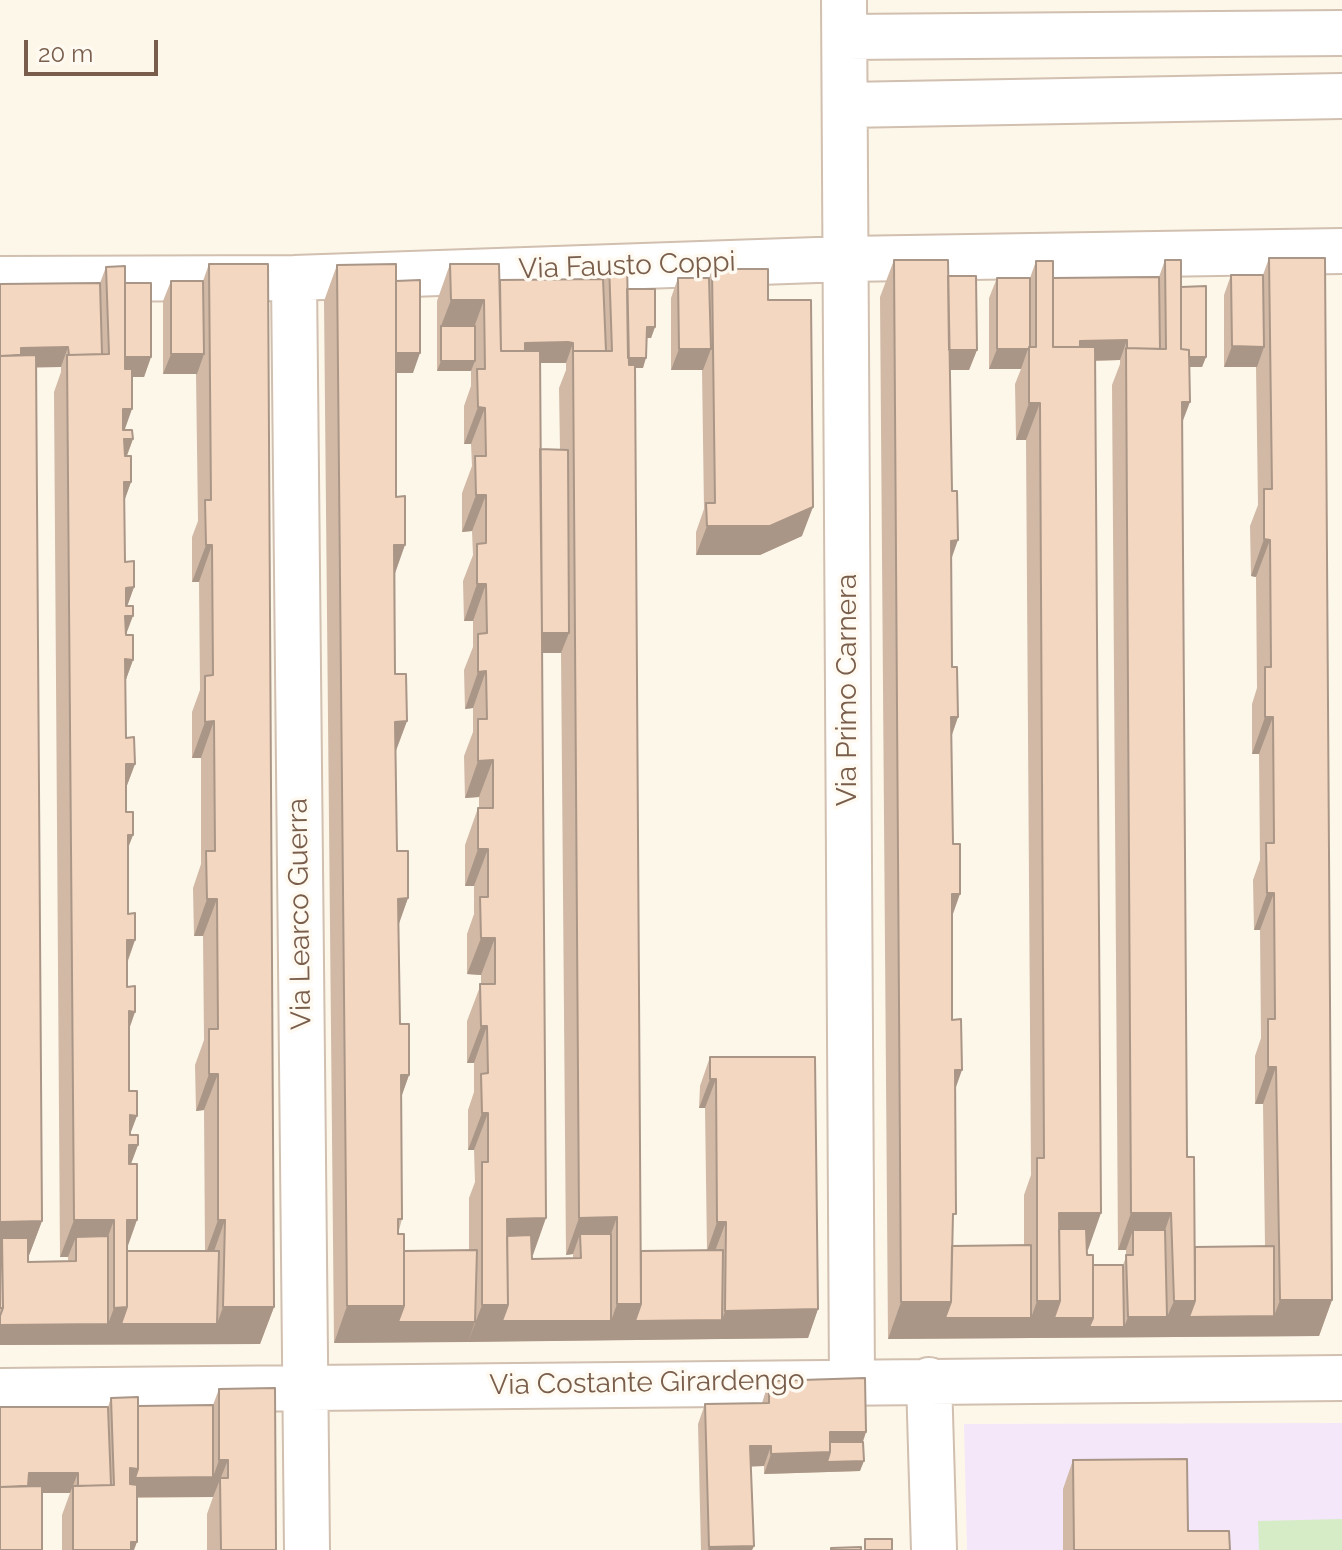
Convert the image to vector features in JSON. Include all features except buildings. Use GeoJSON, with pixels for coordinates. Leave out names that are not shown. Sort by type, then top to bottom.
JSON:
{"type":"FeatureCollection","features":[{"type":"Feature","properties":{"kind":"street"},"geometry":{"type":"LineString","coordinates":[[844,19],[1342,33]]}},
{"type":"Feature","properties":{"kind":"street","name":"Via Primo Carnera"},"geometry":{"type":"LineString","coordinates":[[844,19],[852,1380]]}},
{"type":"Feature","properties":{"kind":"street"},"geometry":{"type":"LineString","coordinates":[[845,105],[1342,96]]}},
{"type":"Feature","properties":{"kind":"street","name":"Via Fausto Coppi"},"geometry":{"type":"LineString","coordinates":[[0,279],[294,278],[846,259],[1342,251]]}},
{"type":"Feature","properties":{"kind":"street","name":"Via Learco Guerra"},"geometry":{"type":"LineString","coordinates":[[294,278],[307,1550]]}},
{"type":"Feature","properties":{"kind":"street","name":"Via Costante Girardengo"},"geometry":{"type":"LineString","coordinates":[[0,1391],[852,1380],[1342,1378]]}},
{"type":"Feature","properties":{"kind":"street"},"geometry":{"type":"LineString","coordinates":[[929,1380],[934,1550]]}},
{"type":"Feature","properties":{"kind":"shaded area"},"geometry":{"type":"Polygon","coordinates":[[[1342,1423],[1342,1550],[967,1550],[964,1424],[1342,1423]]]}},
{"type":"Feature","properties":{"kind":"green space"},"geometry":{"type":"Polygon","coordinates":[[[1342,1519],[1342,1550],[1259,1550],[1258,1521],[1342,1519]]]}}]}
